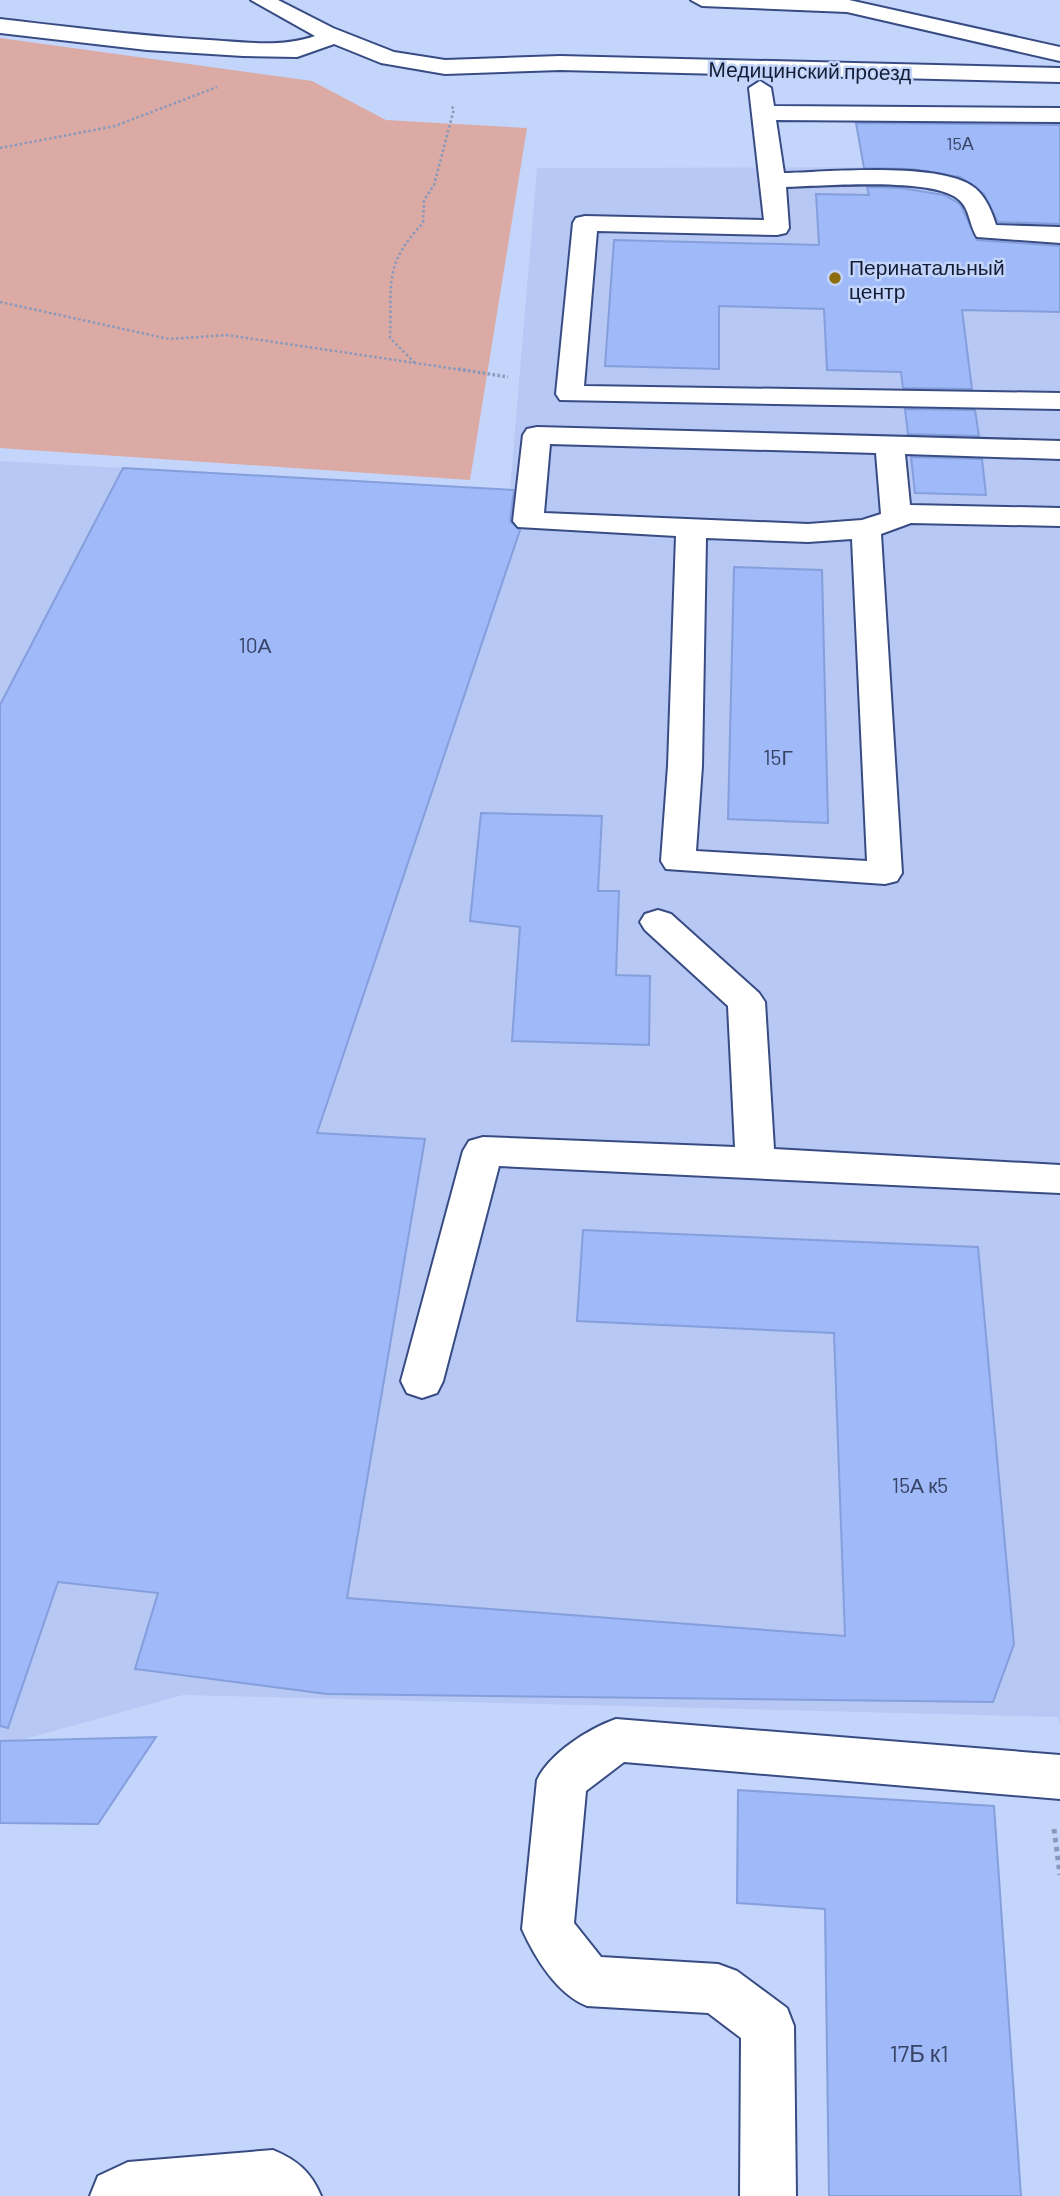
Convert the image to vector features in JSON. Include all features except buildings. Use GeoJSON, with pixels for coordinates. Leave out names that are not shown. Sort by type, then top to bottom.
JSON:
{"type":"FeatureCollection","features":[{"type":"Feature","properties":{"kind":"street","name":"Медицинский проезд"},"geometry":{"type":"LineString","coordinates":[[262,0],[334,37],[389,58],[445,67],[560,63],[1060,75]]}},
{"type":"Feature","properties":{"kind":"street"},"geometry":{"type":"LineString","coordinates":[[702,0],[847,6],[1060,54]]}},
{"type":"Feature","properties":{"kind":"street"},"geometry":{"type":"LineString","coordinates":[[0,26],[146,43],[297,50],[334,37]]}},
{"type":"Feature","properties":{"kind":"street"},"geometry":{"type":"LineString","coordinates":[[757,69],[778,228],[585,223],[570,394],[1060,401]]}},
{"type":"Feature","properties":{"kind":"street"},"geometry":{"type":"LineString","coordinates":[[764,113],[1060,115]]}},
{"type":"Feature","properties":{"kind":"street"},"geometry":{"type":"LineString","coordinates":[[773,180],[935,180],[963,189],[976,203],[986,232],[1060,235]]}},
{"type":"Feature","properties":{"kind":"street"},"geometry":{"type":"LineString","coordinates":[[1060,450],[537,435],[528,521],[808,533],[881,524],[908,514],[1060,517]]}},
{"type":"Feature","properties":{"kind":"street"},"geometry":{"type":"LineString","coordinates":[[691,528],[685,766],[678,862],[885,873],[881,524],[890,445]]}},
{"type":"Feature","properties":{"kind":"street"},"geometry":{"type":"LineString","coordinates":[[658,922],[746,1002],[755,1162]]}},
{"type":"Feature","properties":{"kind":"street"},"geometry":{"type":"LineString","coordinates":[[422,1381],[482,1151],[755,1162],[1060,1179]]}},
{"type":"Feature","properties":{"kind":"street"},"geometry":{"type":"LineString","coordinates":[[768,2196],[768,2026],[718,1989],[587,1981],[548,1929],[562,1780],[616,1740],[1060,1777]]}},
{"type":"Feature","properties":{"kind":"street"},"geometry":{"type":"LineString","coordinates":[[118,2196],[128,2190],[273,2178],[293,2196]]}},
{"type":"Feature","properties":{"kind":"path"},"geometry":{"type":"LineString","coordinates":[[0,148],[115,125],[202,95],[268,61],[297,50]]}},
{"type":"Feature","properties":{"kind":"path"},"geometry":{"type":"LineString","coordinates":[[389,58],[413,73],[454,109],[434,185],[424,200],[423,223],[402,245],[393,264],[390,338],[416,363]]}},
{"type":"Feature","properties":{"kind":"path"},"geometry":{"type":"LineString","coordinates":[[0,302],[169,339],[227,335],[508,377]]}},
{"type":"Feature","properties":{"kind":"shaded area"},"geometry":{"type":"Polygon","coordinates":[[[0,38],[312,81],[386,120],[527,128],[470,480],[0,448],[0,38]]]}},
{"type":"Feature","properties":{"kind":"shaded area"},"geometry":{"type":"Polygon","coordinates":[[[1060,167],[1060,1726],[1058,1717],[183,1695],[0,1746],[0,461],[510,490],[537,168],[1060,167]]]}},
{"type":"Feature","properties":{"kind":"place","name":"Перинатальный центр"},"geometry":{"type":"Point","coordinates":[835,278]}}]}
